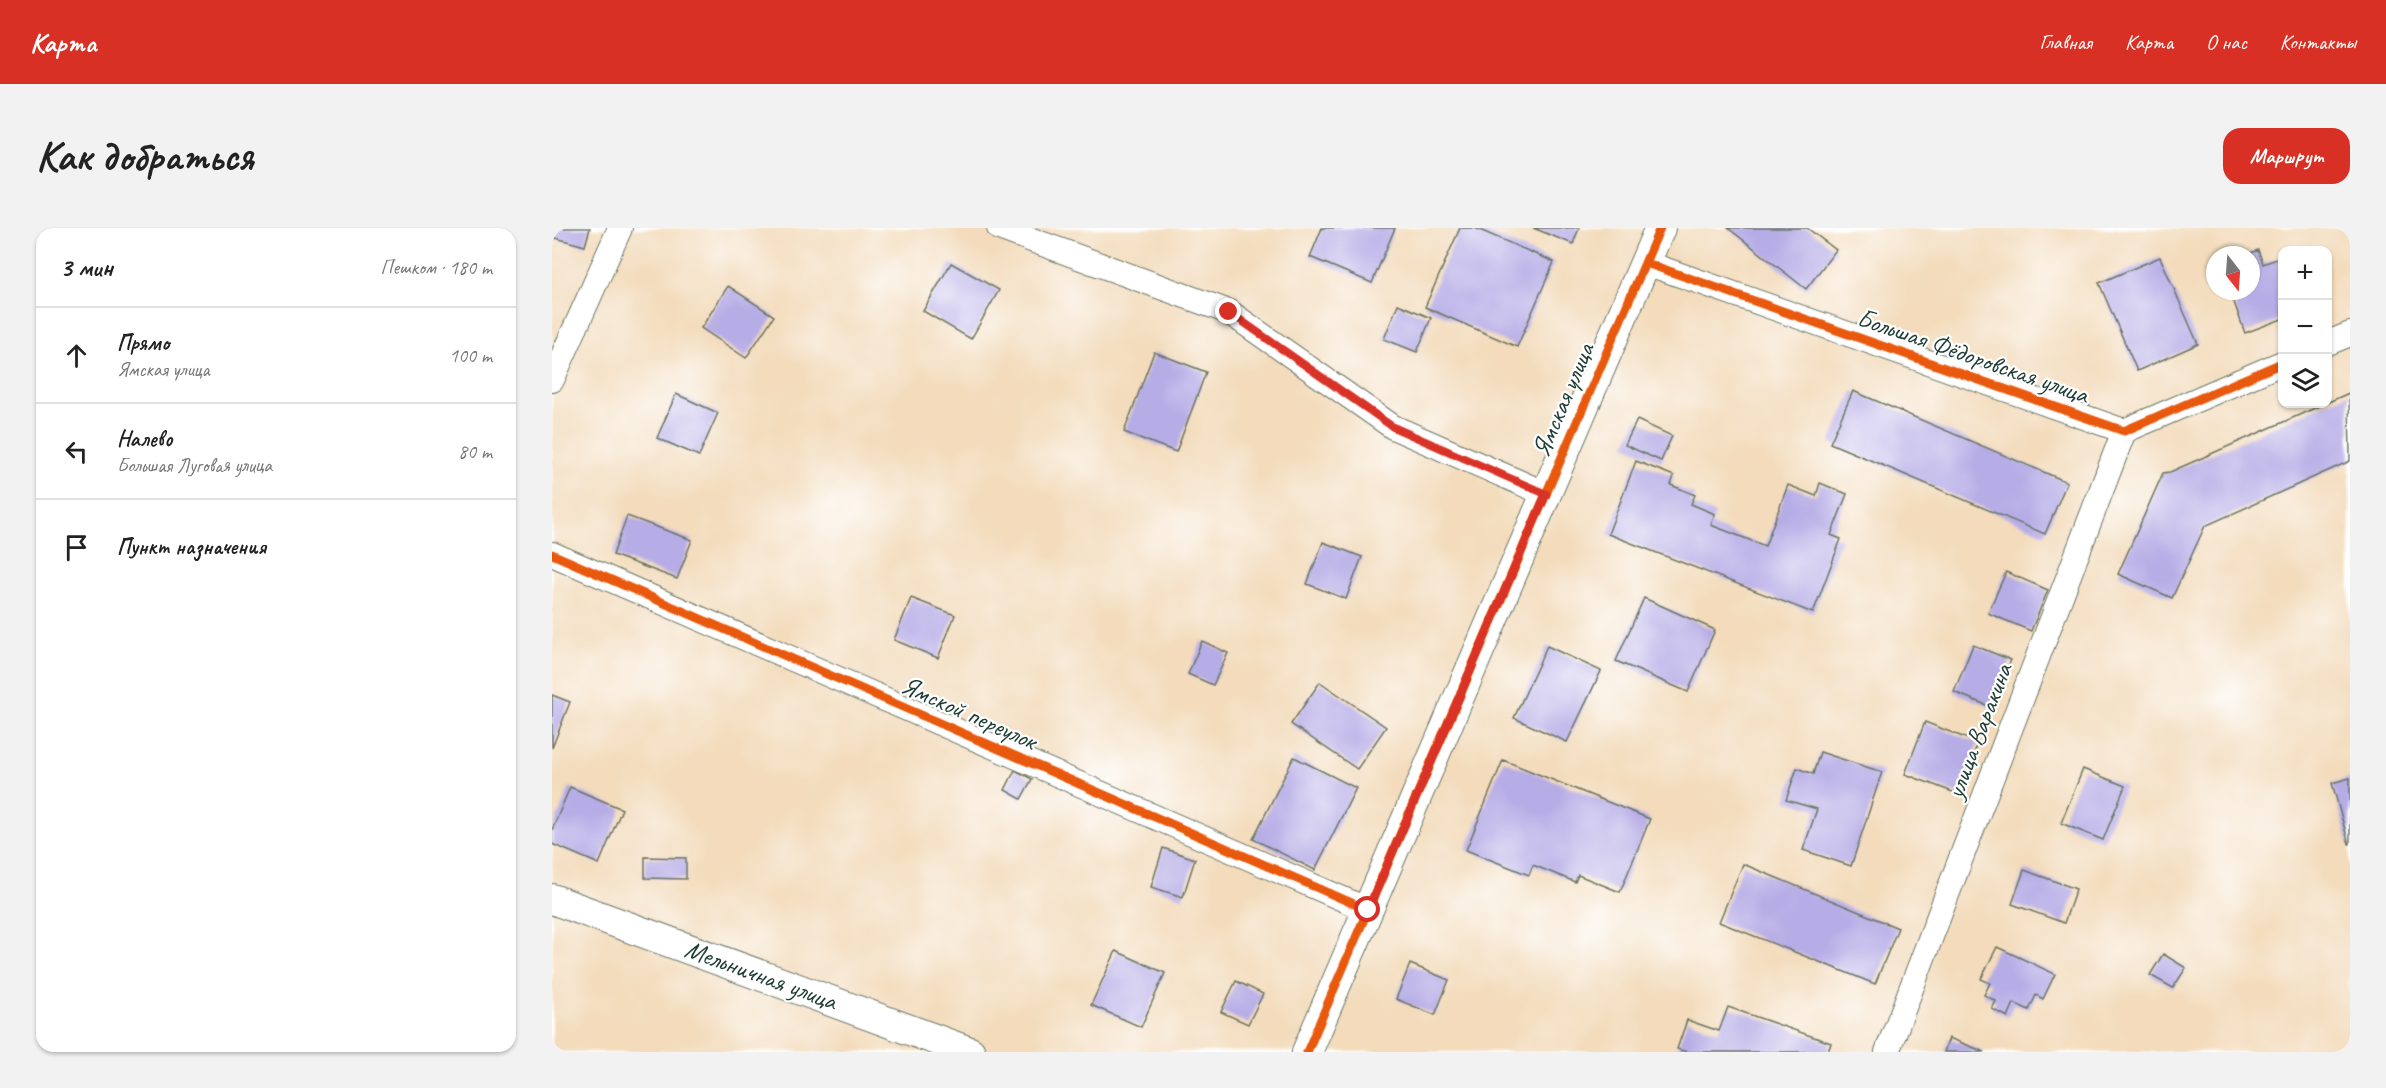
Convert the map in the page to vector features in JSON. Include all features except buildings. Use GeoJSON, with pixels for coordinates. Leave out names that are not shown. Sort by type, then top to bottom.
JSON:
{"type":"FeatureCollection","features":[{"type":"Feature","properties":{"kind":"street"},"geometry":{"type":"LineString","coordinates":[[552,380],[620,228]]}},
{"type":"Feature","properties":{"kind":"street"},"geometry":{"type":"LineString","coordinates":[[999,228],[1229,312],[1393,427],[1546,494]]}},
{"type":"Feature","properties":{"kind":"street","name":"Ямская улица"},"geometry":{"type":"LineString","coordinates":[[1307,1052],[1660,228]]}},
{"type":"Feature","properties":{"kind":"street","name":"Большая Фёдоровская улица"},"geometry":{"type":"LineString","coordinates":[[1646,263],[2124,431]]}},
{"type":"Feature","properties":{"kind":"street"},"geometry":{"type":"LineString","coordinates":[[2332,341],[2350,334]]}},
{"type":"Feature","properties":{"kind":"street"},"geometry":{"type":"LineString","coordinates":[[2124,431],[2278,365]]}},
{"type":"Feature","properties":{"kind":"street","name":"улица Варакина"},"geometry":{"type":"LineString","coordinates":[[1887,1052],[2124,431]]}},
{"type":"Feature","properties":{"kind":"street","name":"Ямской переулок"},"geometry":{"type":"LineString","coordinates":[[552,554],[1368,910]]}},
{"type":"Feature","properties":{"kind":"street","name":"Мельничная улица"},"geometry":{"type":"LineString","coordinates":[[552,899],[970,1052]]}},
{"type":"Feature","properties":{"kind":"cycle path"},"geometry":{"type":"LineString","coordinates":[[1307,1052],[1660,228]]}},
{"type":"Feature","properties":{"kind":"cycle path"},"geometry":{"type":"LineString","coordinates":[[1646,263],[2124,431],[2278,365]]}},
{"type":"Feature","properties":{"kind":"cycle path"},"geometry":{"type":"LineString","coordinates":[[552,554],[1368,910]]}},
{"type":"Feature","properties":{"kind":"route"},"geometry":{"type":"LineString","coordinates":[[1229,312],[1393,427],[1546,494],[1368,910]]}}]}
